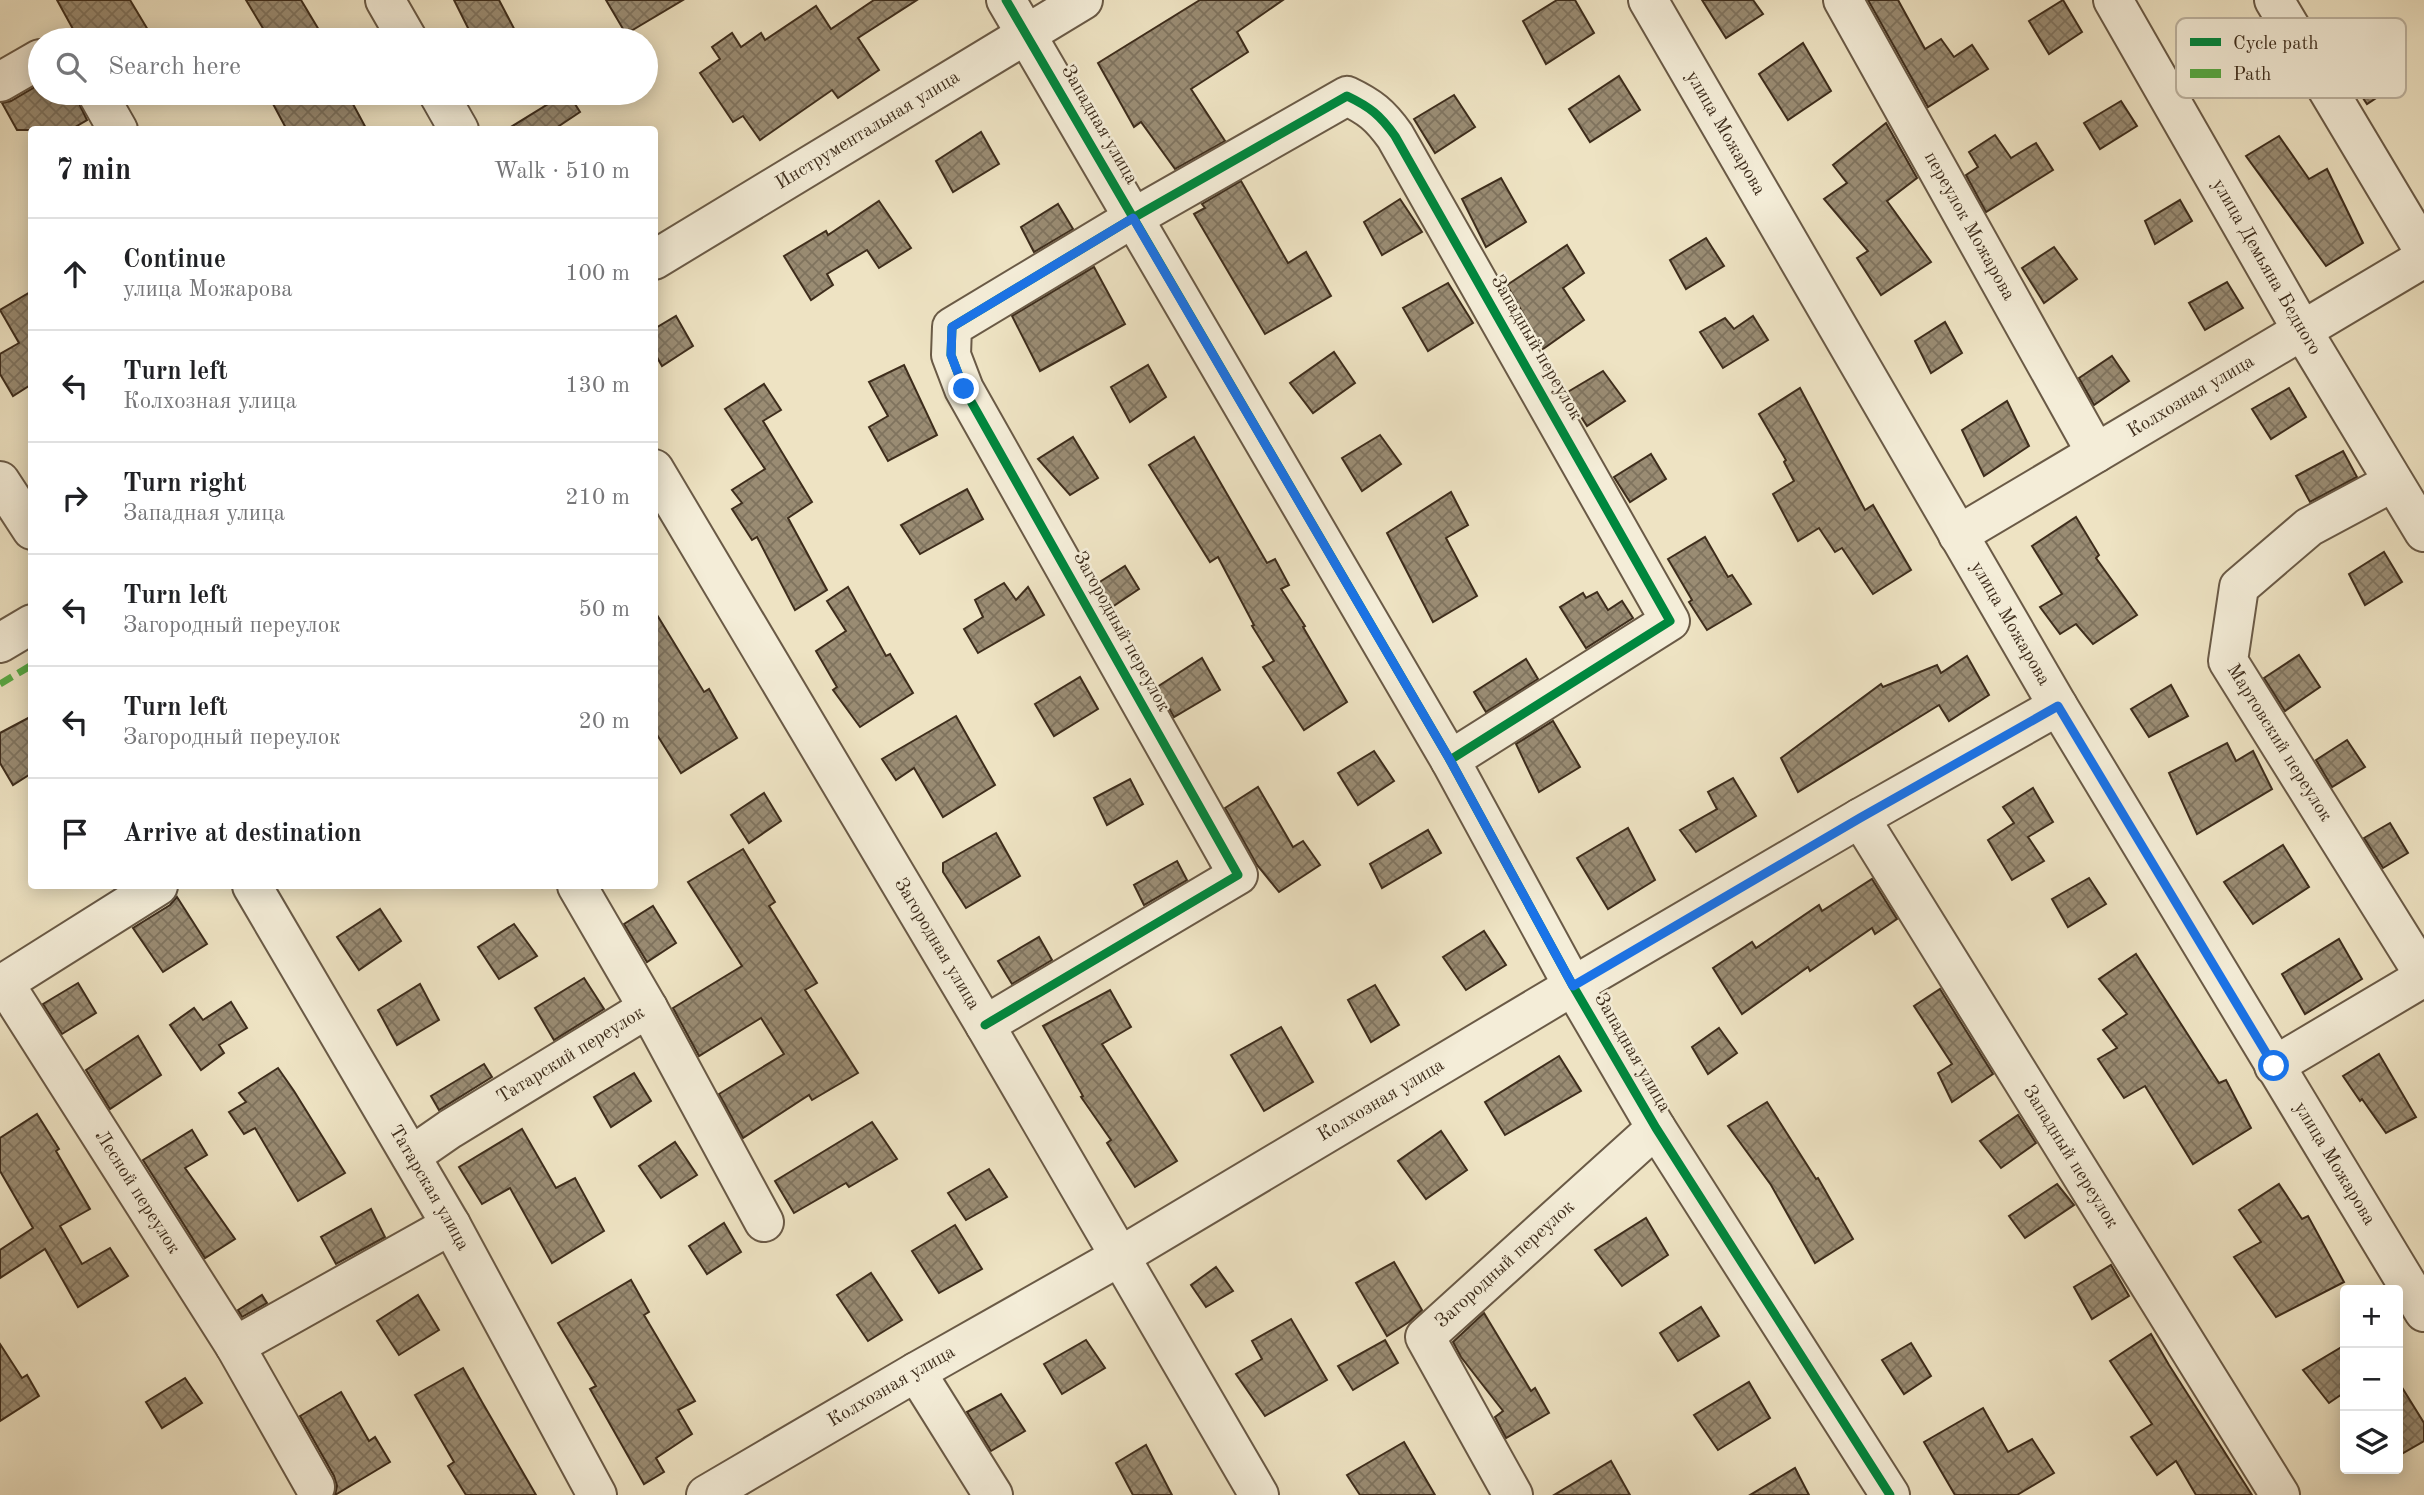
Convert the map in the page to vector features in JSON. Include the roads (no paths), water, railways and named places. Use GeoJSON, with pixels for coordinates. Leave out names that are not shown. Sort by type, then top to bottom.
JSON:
{"type":"FeatureCollection","features":[{"type":"Feature","properties":{"kind":"street"},"geometry":{"type":"LineString","coordinates":[[385,0],[401,28]]}},
{"type":"Feature","properties":{"kind":"street","name":"Западная улица"},"geometry":{"type":"LineString","coordinates":[[1006,0],[1450,760],[1573,986],[1656,1128],[1890,1495]]}},
{"type":"Feature","properties":{"kind":"street","name":"Инструментальная улица"},"geometry":{"type":"LineString","coordinates":[[658,258],[1083,0]]}},
{"type":"Feature","properties":{"kind":"street","name":"улица Можарова"},"geometry":{"type":"LineString","coordinates":[[1648,0],[2058,706],[2424,1312]]}},
{"type":"Feature","properties":{"kind":"street","name":"переулок Можарова"},"geometry":{"type":"LineString","coordinates":[[1843,0],[2096,453]]}},
{"type":"Feature","properties":{"kind":"street","name":"улица Демьяна Бедного"},"geometry":{"type":"LineString","coordinates":[[2113,0],[2302,330],[2424,531]]}},
{"type":"Feature","properties":{"kind":"street"},"geometry":{"type":"LineString","coordinates":[[2274,0],[2285,18]]}},
{"type":"Feature","properties":{"kind":"street"},"geometry":{"type":"LineString","coordinates":[[0,82],[28,66]]}},
{"type":"Feature","properties":{"kind":"street","name":"Западный переулок"},"geometry":{"type":"LineString","coordinates":[[1133,218],[1347,96],[1368,105],[1383,119],[1395,136],[1670,621],[1450,760]]}},
{"type":"Feature","properties":{"kind":"street"},"geometry":{"type":"LineString","coordinates":[[2333,98],[2424,251]]}},
{"type":"Feature","properties":{"kind":"street"},"geometry":{"type":"LineString","coordinates":[[104,105],[116,126]]}},
{"type":"Feature","properties":{"kind":"street"},"geometry":{"type":"LineString","coordinates":[[445,105],[457,126]]}},
{"type":"Feature","properties":{"kind":"street","name":"Загородный переулок"},"geometry":{"type":"LineString","coordinates":[[985,1025],[1238,875],[964,389],[951,355],[952,327],[1133,218]]}},
{"type":"Feature","properties":{"kind":"street","name":"Колхозная улица"},"geometry":{"type":"LineString","coordinates":[[1958,535],[2424,258]]}},
{"type":"Feature","properties":{"kind":"street"},"geometry":{"type":"LineString","coordinates":[[0,481],[28,524]]}},
{"type":"Feature","properties":{"kind":"street","name":"Мартовский переулок"},"geometry":{"type":"LineString","coordinates":[[2393,482],[2309,527],[2239,587],[2228,661],[2424,976]]}},
{"type":"Feature","properties":{"kind":"street","name":"Загородная улица"},"geometry":{"type":"LineString","coordinates":[[659,488],[985,1025],[1259,1495]]}},
{"type":"Feature","properties":{"kind":"street"},"geometry":{"type":"LineString","coordinates":[[0,643],[28,626]]}},
{"type":"Feature","properties":{"kind":"street","name":"Колхозная улица"},"geometry":{"type":"LineString","coordinates":[[705,1495],[1119,1257],[1860,818],[2058,706]]}},
{"type":"Feature","properties":{"kind":"street","name":"Западный переулок"},"geometry":{"type":"LineString","coordinates":[[1860,818],[2280,1495]]}},
{"type":"Feature","properties":{"kind":"street","name":"Лесной переулок"},"geometry":{"type":"LineString","coordinates":[[153,889],[5,984],[235,1346]]}},
{"type":"Feature","properties":{"kind":"street","name":"Татарская улица"},"geometry":{"type":"LineString","coordinates":[[254,889],[451,1225],[597,1495]]}},
{"type":"Feature","properties":{"kind":"street","name":"Татарский переулок"},"geometry":{"type":"LineString","coordinates":[[411,1156],[450,1129],[648,1008],[579,889]]}},
{"type":"Feature","properties":{"kind":"street"},"geometry":{"type":"LineString","coordinates":[[2274,1066],[2424,976]]}},
{"type":"Feature","properties":{"kind":"street"},"geometry":{"type":"LineString","coordinates":[[648,1008],[764,1222]]}},
{"type":"Feature","properties":{"kind":"street","name":"Загородный переулок"},"geometry":{"type":"LineString","coordinates":[[1513,1495],[1425,1336],[1656,1128]]}},
{"type":"Feature","properties":{"kind":"street"},"geometry":{"type":"LineString","coordinates":[[315,1487],[235,1346],[451,1225]]}},
{"type":"Feature","properties":{"kind":"street"},"geometry":{"type":"LineString","coordinates":[[916,1372],[993,1495]]}}]}
